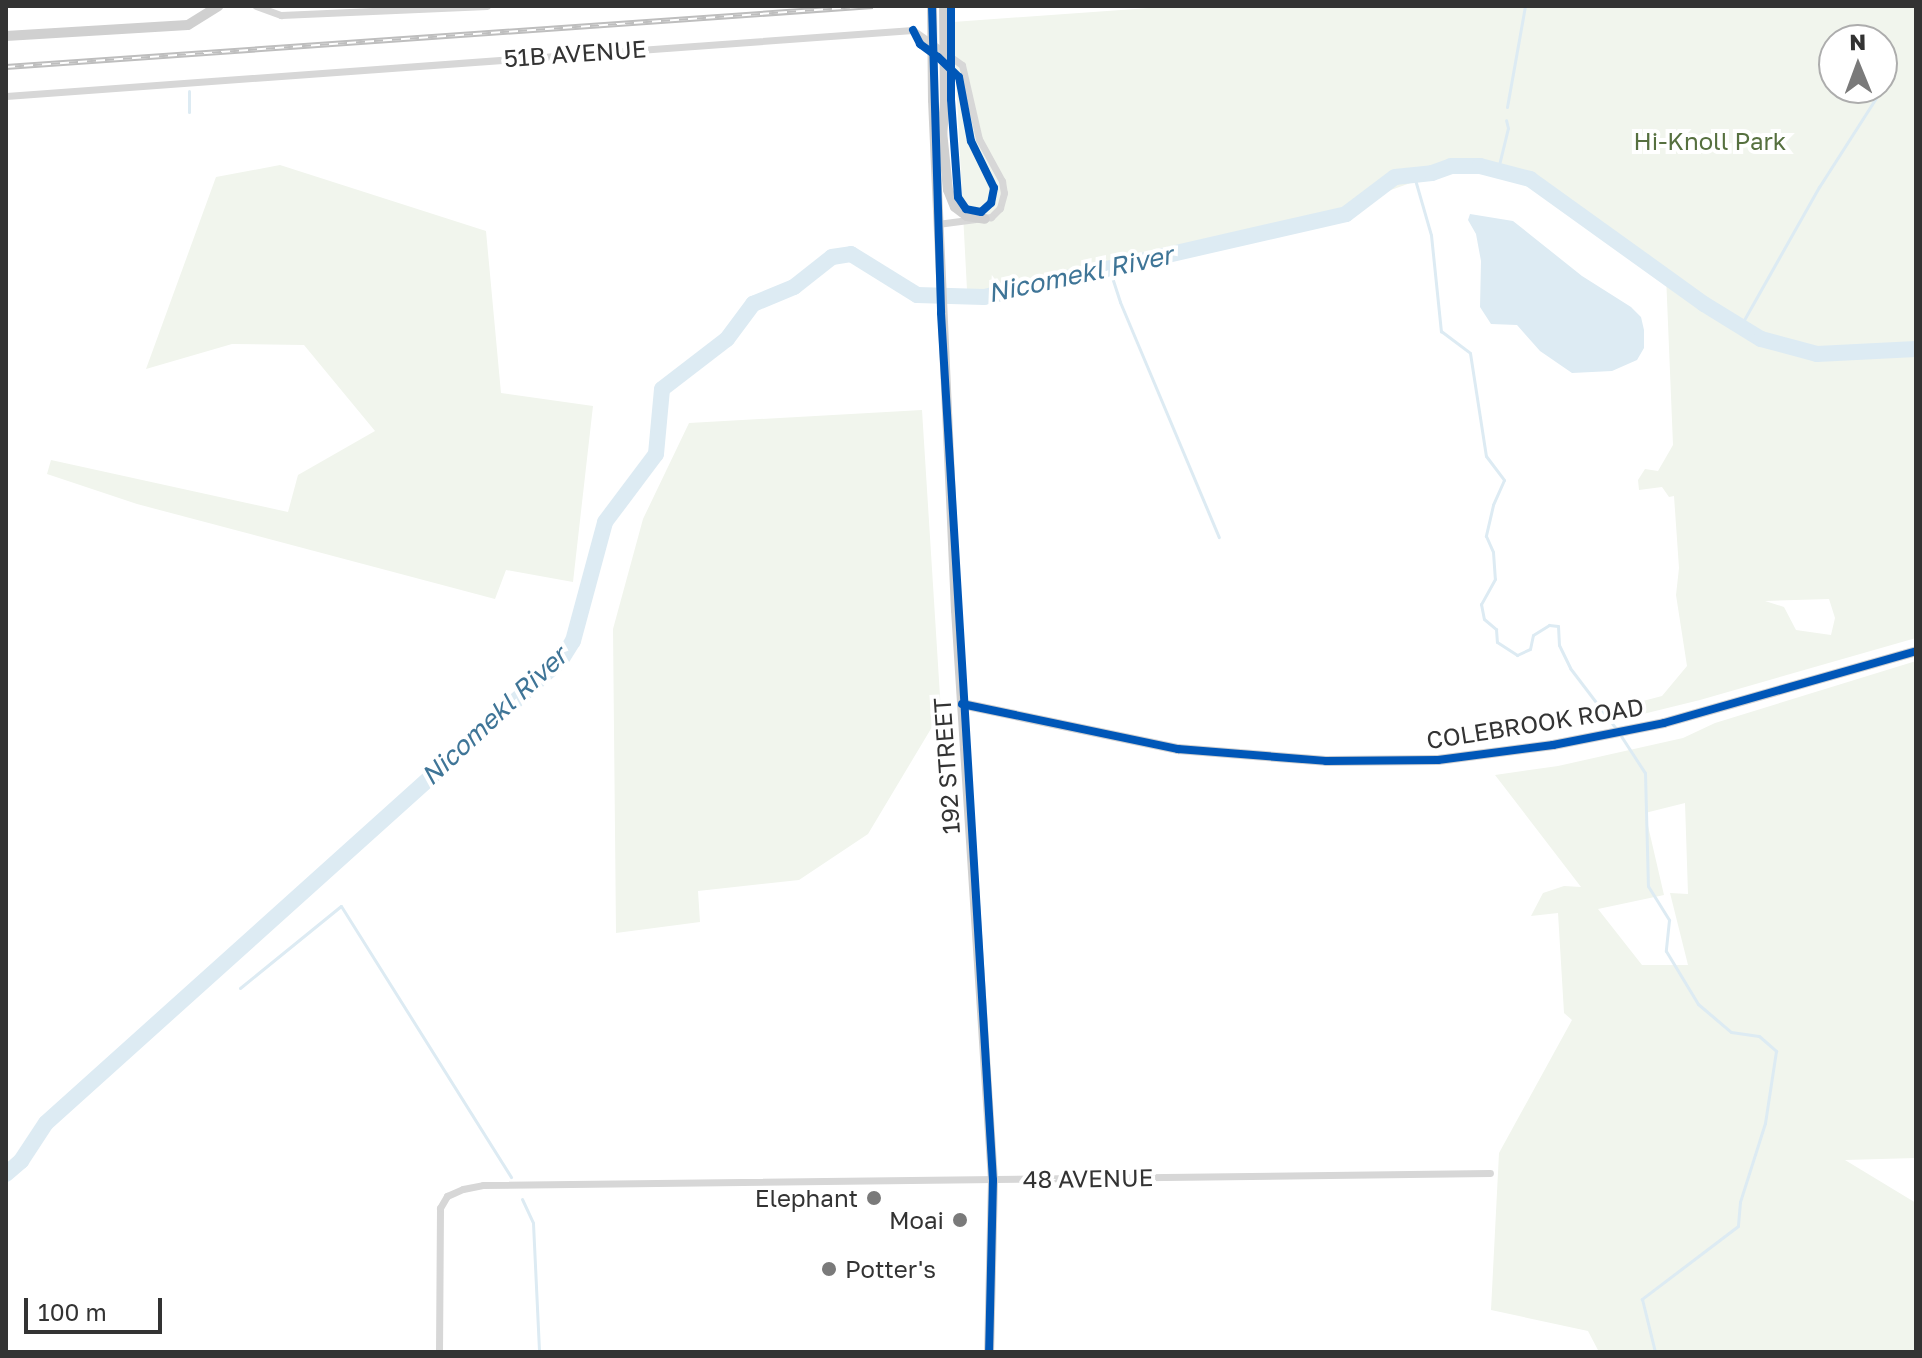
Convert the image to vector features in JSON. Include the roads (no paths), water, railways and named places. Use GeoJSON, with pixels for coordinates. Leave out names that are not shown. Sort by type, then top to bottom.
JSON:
{"type":"FeatureCollection","features":[{"type":"Feature","properties":{"kind":"main road"},"geometry":{"type":"LineString","coordinates":[[6,36],[188,25],[219,6]]}},
{"type":"Feature","properties":{"kind":"main road","name":"192 STREET"},"geometry":{"type":"LineString","coordinates":[[932,6],[941,313],[962,704],[993,1180],[989,1352]]}},
{"type":"Feature","properties":{"kind":"main road","name":"192 STREET"},"geometry":{"type":"LineString","coordinates":[[937,178],[945,100],[944,6]]}},
{"type":"Feature","properties":{"kind":"main road"},"geometry":{"type":"LineString","coordinates":[[942,131],[948,190],[955,207],[967,216],[985,219]]}},
{"type":"Feature","properties":{"kind":"main road","name":"COLEBROOK ROAD"},"geometry":{"type":"LineString","coordinates":[[962,704],[1178,749],[1326,761],[1438,760],[1633,729],[1916,651]]}},
{"type":"Feature","properties":{"kind":"street"},"geometry":{"type":"LineString","coordinates":[[256,6],[281,15],[487,6]]}},
{"type":"Feature","properties":{"kind":"street","name":"51B AVENUE"},"geometry":{"type":"LineString","coordinates":[[6,96],[913,30],[946,50],[965,72],[979,139],[1002,181],[1004,193],[1000,208],[985,219]]}},
{"type":"Feature","properties":{"kind":"street"},"geometry":{"type":"LineString","coordinates":[[937,224],[985,219]]}},
{"type":"Feature","properties":{"kind":"street","name":"48 AVENUE"},"geometry":{"type":"LineString","coordinates":[[439,1352],[440,1208],[447,1196],[483,1185],[1490,1173]]}},
{"type":"Feature","properties":{"kind":"waterway"},"geometry":{"type":"LineString","coordinates":[[1507,107],[1525,6]]}},
{"type":"Feature","properties":{"kind":"waterway"},"geometry":{"type":"LineString","coordinates":[[189,91],[189,112]]}},
{"type":"Feature","properties":{"kind":"waterway"},"geometry":{"type":"LineString","coordinates":[[1740,327],[1819,187],[1872,104]]}},
{"type":"Feature","properties":{"kind":"waterway"},"geometry":{"type":"LineString","coordinates":[[1498,169],[1508,128],[1506,120]]}},
{"type":"Feature","properties":{"kind":"waterway","name":"Nicomekl River"},"geometry":{"type":"LineString","coordinates":[[6,1174],[21,1161],[46,1123],[561,660],[573,641],[605,522],[656,454],[662,389],[727,339],[753,304],[794,287],[832,257],[851,254],[917,295],[984,297],[1346,214],[1395,177],[1432,173],[1451,166],[1480,166],[1530,179],[1704,304],[1761,339],[1817,354],[1916,349]]}},
{"type":"Feature","properties":{"kind":"waterway"},"geometry":{"type":"LineString","coordinates":[[1414,176],[1431,235],[1441,331],[1470,353],[1486,456],[1504,480],[1493,505],[1486,536],[1493,552],[1495,579],[1481,604],[1484,619],[1496,629],[1497,642],[1517,655],[1530,649],[1533,635],[1549,625],[1558,626],[1559,645],[1570,668],[1617,730]]}},
{"type":"Feature","properties":{"kind":"waterway"},"geometry":{"type":"LineString","coordinates":[[1109,268],[1120,302],[1219,537]]}},
{"type":"Feature","properties":{"kind":"waterway"},"geometry":{"type":"LineString","coordinates":[[1621,736],[1645,773],[1648,886],[1669,920],[1666,951],[1698,1004],[1731,1032],[1759,1036],[1776,1051],[1765,1123],[1740,1202],[1738,1226],[1642,1299],[1655,1352]]}},
{"type":"Feature","properties":{"kind":"waterway"},"geometry":{"type":"LineString","coordinates":[[240,988],[341,906],[511,1177]]}},
{"type":"Feature","properties":{"kind":"waterway"},"geometry":{"type":"LineString","coordinates":[[522,1199],[533,1223],[539,1352]]}},
{"type":"Feature","properties":{"kind":"railway"},"geometry":{"type":"LineString","coordinates":[[6,67],[873,6]]}},
{"type":"Feature","properties":{"kind":"place","name":"Elephant"},"geometry":{"type":"Point","coordinates":[874,1198]}},
{"type":"Feature","properties":{"kind":"place","name":"Moai"},"geometry":{"type":"Point","coordinates":[960,1220]}},
{"type":"Feature","properties":{"kind":"place","name":"Potter's"},"geometry":{"type":"Point","coordinates":[829,1269]}},
{"type":"Feature","properties":{"kind":"park label","name":"Hi-Knoll Park"},"geometry":{"type":"Point","coordinates":[1710,141]}}]}
